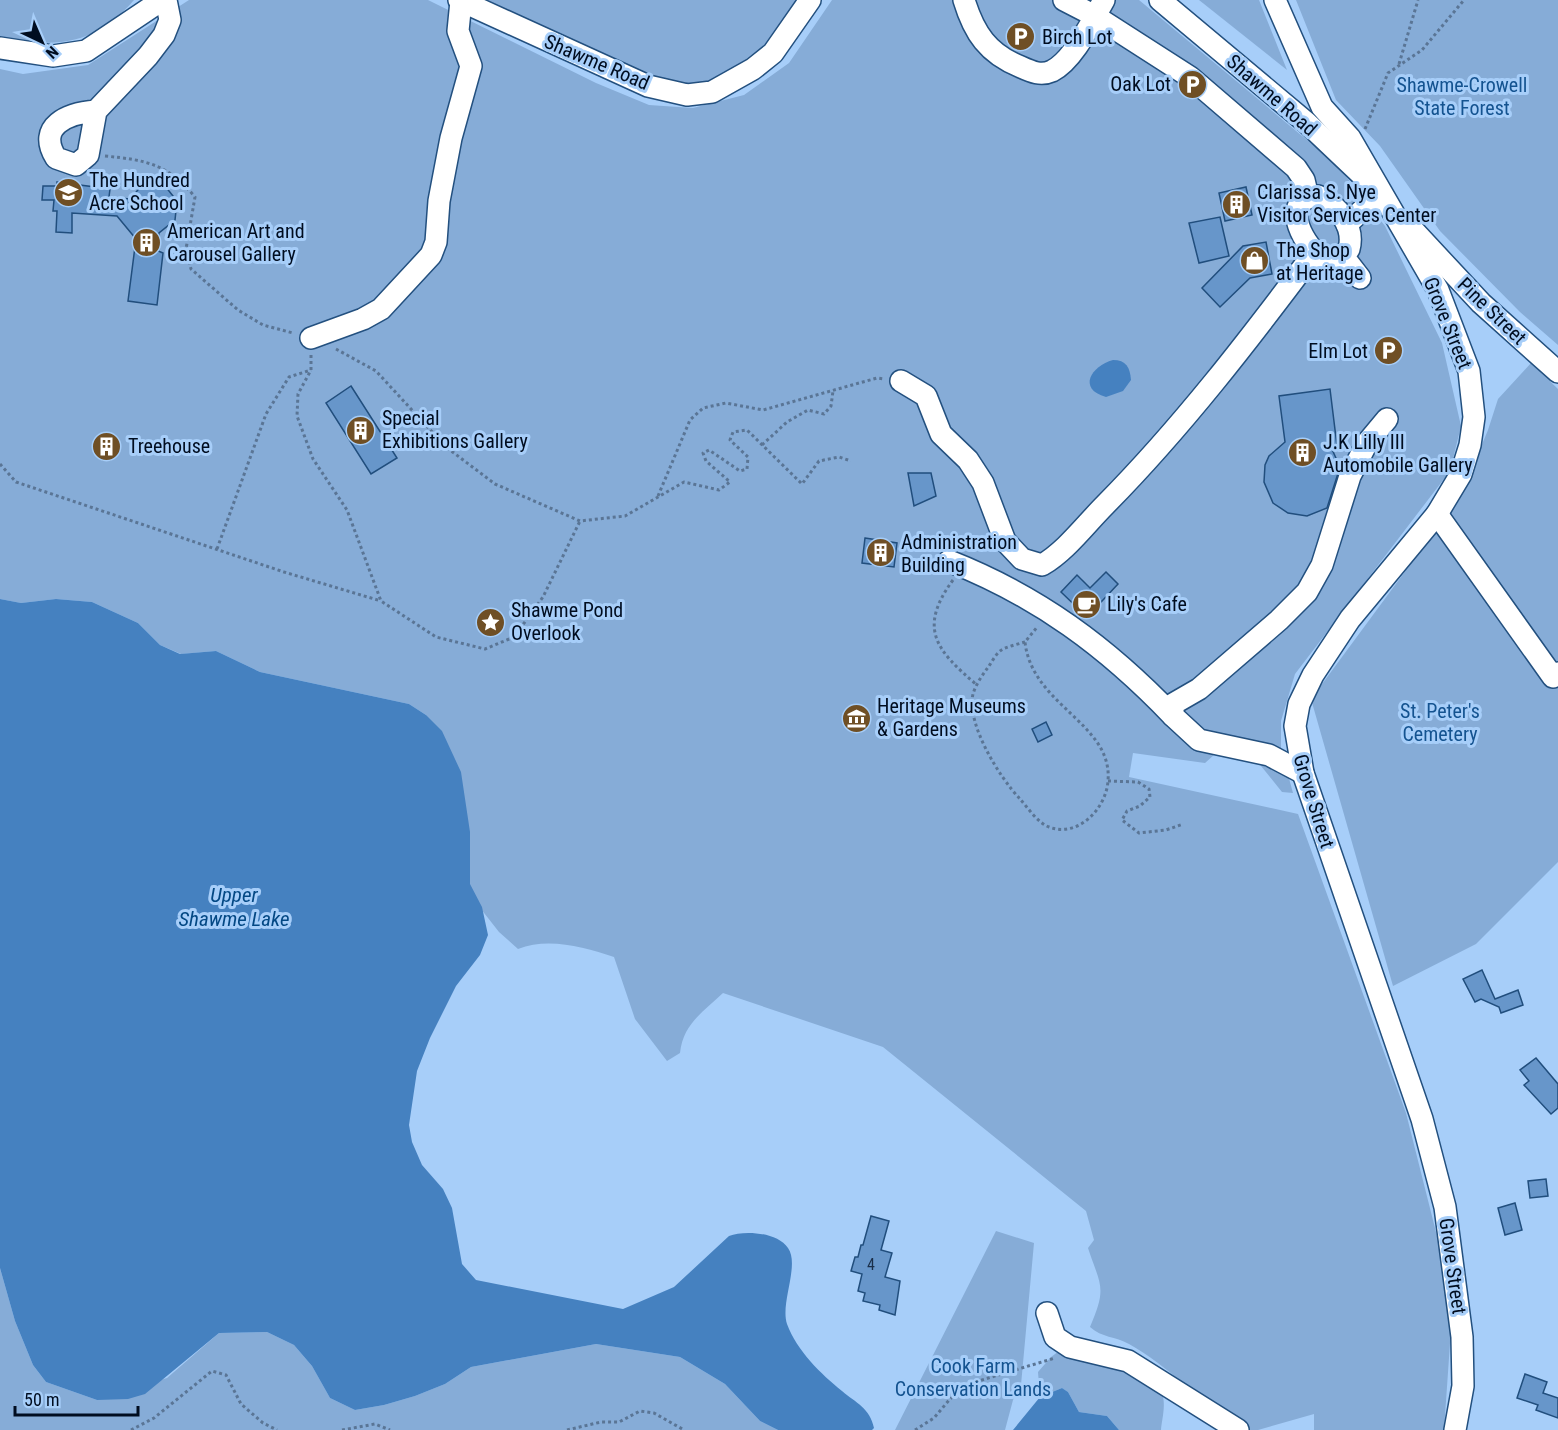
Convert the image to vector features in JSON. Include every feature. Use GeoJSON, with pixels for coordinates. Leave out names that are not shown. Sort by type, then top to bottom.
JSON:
{"type":"FeatureCollection","features":[{"type":"Feature","properties":{"kind":"street"},"geometry":{"type":"LineString","coordinates":[[0,48],[53,56],[86,51],[162,0]]}},
{"type":"Feature","properties":{"kind":"street"},"geometry":{"type":"LineString","coordinates":[[96,111],[75,112],[58,123],[50,136],[50,148],[56,158],[76,165],[88,155],[96,111],[148,56],[164,35],[170,20],[166,0]]}},
{"type":"Feature","properties":{"kind":"street","name":"Shawme Road"},"geometry":{"type":"LineString","coordinates":[[460,1],[648,87],[687,95],[712,92],[753,69],[773,53],[810,0]]}},
{"type":"Feature","properties":{"kind":"street"},"geometry":{"type":"LineString","coordinates":[[964,0],[974,27],[991,51],[1005,61],[1038,74],[1050,72],[1061,65],[1100,8]]}},
{"type":"Feature","properties":{"kind":"street"},"geometry":{"type":"LineString","coordinates":[[1064,0],[1100,8],[1190,77],[1296,168],[1304,180],[1308,197]]}},
{"type":"Feature","properties":{"kind":"street","name":"Shawme Road"},"geometry":{"type":"LineString","coordinates":[[1160,0],[1307,123],[1381,193]]}},
{"type":"Feature","properties":{"kind":"street"},"geometry":{"type":"LineString","coordinates":[[1275,0],[1322,107],[1350,138],[1381,193],[1347,224]]}},
{"type":"Feature","properties":{"kind":"street"},"geometry":{"type":"LineString","coordinates":[[311,338],[363,319],[381,309],[431,255],[436,242],[438,201],[451,138],[471,66],[458,31],[460,1]]}},
{"type":"Feature","properties":{"kind":"street","name":"Pine Street"},"geometry":{"type":"LineString","coordinates":[[1381,193],[1481,303],[1558,372]]}},
{"type":"Feature","properties":{"kind":"street","name":"Grove Street"},"geometry":{"type":"LineString","coordinates":[[1381,193],[1438,290],[1469,371],[1474,417],[1470,445],[1461,474],[1437,514],[1350,620],[1313,675],[1299,704],[1295,726],[1303,773],[1422,1119],[1445,1207],[1462,1336],[1463,1386],[1455,1430]]}},
{"type":"Feature","properties":{"kind":"street"},"geometry":{"type":"LineString","coordinates":[[1318,196],[1326,200],[1347,224],[1351,241],[1343,256],[1331,260],[1319,257],[1314,252],[1300,231],[1296,212],[1300,203],[1308,197],[1318,196]]}},
{"type":"Feature","properties":{"kind":"street"},"geometry":{"type":"LineString","coordinates":[[901,381],[926,396],[941,434],[968,460],[983,483],[1005,541],[1023,559],[1042,565],[1133,477],[1179,425],[1220,377],[1314,252]]}},
{"type":"Feature","properties":{"kind":"street"},"geometry":{"type":"LineString","coordinates":[[1343,256],[1360,278]]}},
{"type":"Feature","properties":{"kind":"street"},"geometry":{"type":"LineString","coordinates":[[1173,716],[1173,704],[1199,689],[1279,620],[1306,592],[1322,564],[1350,476],[1367,443],[1387,418]]}},
{"type":"Feature","properties":{"kind":"street"},"geometry":{"type":"LineString","coordinates":[[1437,514],[1556,678]]}},
{"type":"Feature","properties":{"kind":"street"},"geometry":{"type":"LineString","coordinates":[[949,561],[997,580],[1037,604],[1116,659],[1199,740],[1269,755],[1303,773]]}},
{"type":"Feature","properties":{"kind":"street"},"geometry":{"type":"LineString","coordinates":[[1047,1313],[1056,1337],[1070,1347],[1128,1361],[1238,1430]]}},
{"type":"Feature","properties":{"kind":"path"},"geometry":{"type":"LineString","coordinates":[[1398,66],[1418,0]]}},
{"type":"Feature","properties":{"kind":"path"},"geometry":{"type":"LineString","coordinates":[[1358,152],[1388,73],[1422,50],[1464,0]]}},
{"type":"Feature","properties":{"kind":"path"},"geometry":{"type":"LineString","coordinates":[[88,155],[135,159],[159,166],[181,180],[195,197],[186,249],[191,269],[238,310],[263,325],[311,338],[347,353],[376,371],[446,447],[495,484],[580,521],[625,516],[684,482],[719,490],[730,482],[706,461],[703,453],[710,450],[740,471],[747,469],[747,457],[730,440],[733,432],[747,430],[802,484],[819,461],[840,457],[851,461]]}},
{"type":"Feature","properties":{"kind":"path"},"geometry":{"type":"LineString","coordinates":[[311,338],[311,370],[298,394],[297,416],[313,459],[347,510],[381,601]]}},
{"type":"Feature","properties":{"kind":"path"},"geometry":{"type":"LineString","coordinates":[[217,549],[266,414],[289,376],[311,370]]}},
{"type":"Feature","properties":{"kind":"path"},"geometry":{"type":"LineString","coordinates":[[657,497],[690,420],[703,408],[726,404],[763,410],[877,378],[901,381]]}},
{"type":"Feature","properties":{"kind":"path"},"geometry":{"type":"LineString","coordinates":[[762,445],[787,422],[808,410],[824,414],[831,406],[832,391]]}},
{"type":"Feature","properties":{"kind":"path"},"geometry":{"type":"LineString","coordinates":[[0,464],[16,482],[381,601],[436,636],[484,649],[514,637],[543,597],[580,521]]}},
{"type":"Feature","properties":{"kind":"path"},"geometry":{"type":"LineString","coordinates":[[969,569],[954,579],[940,598],[934,625],[938,647],[955,667],[977,686]]}},
{"type":"Feature","properties":{"kind":"path"},"geometry":{"type":"LineString","coordinates":[[1025,642],[1027,657],[1037,679],[1053,699],[1092,734],[1104,754],[1108,781],[1101,805],[1086,822],[1064,831],[1047,826],[1006,785],[986,748],[975,721],[973,694],[977,686],[1001,650],[1025,642],[1042,621],[1037,604]]}},
{"type":"Feature","properties":{"kind":"path"},"geometry":{"type":"LineString","coordinates":[[1108,781],[1138,782],[1149,789],[1150,797],[1140,806],[1127,811],[1122,820],[1139,833],[1166,830],[1183,824]]}},
{"type":"Feature","properties":{"kind":"path"},"geometry":{"type":"LineString","coordinates":[[915,1430],[934,1419],[950,1399],[972,1383],[1016,1368],[1086,1351]]}},
{"type":"Feature","properties":{"kind":"path"},"geometry":{"type":"LineString","coordinates":[[131,1430],[154,1418],[212,1371],[226,1375],[240,1404],[258,1419],[277,1430]]}},
{"type":"Feature","properties":{"kind":"path"},"geometry":{"type":"LineString","coordinates":[[567,1430],[601,1422],[619,1422],[640,1411],[654,1413],[684,1430]]}},
{"type":"Feature","properties":{"kind":"path"},"geometry":{"type":"LineString","coordinates":[[342,1430],[375,1424],[390,1430]]}},
{"type":"Feature","properties":{"kind":"green space"},"geometry":{"type":"Polygon","coordinates":[[[0,0],[134,0],[104,27],[89,35],[74,40],[40,43],[0,39],[0,0]]]}},
{"type":"Feature","properties":{"kind":"green space","name":"Heritage Museums & Gardens"},"geometry":{"type":"Polygon","coordinates":[[[189,0],[428,0],[596,83],[649,105],[693,108],[744,95],[789,63],[832,0],[1139,0],[1337,165],[1385,226],[1442,343],[1461,426],[1450,471],[1295,674],[1281,721],[1281,749],[1293,793],[1282,792],[1257,761],[1215,754],[1205,763],[1133,753],[1129,777],[1298,814],[1406,1113],[1440,1248],[1451,1329],[1444,1430],[1314,1430],[1314,1414],[1258,1430],[1235,1430],[1157,1362],[1129,1344],[1099,1333],[1090,1327],[1099,1303],[1100,1287],[1088,1248],[1094,1240],[1086,1211],[883,1047],[723,993],[695,1019],[685,1034],[680,1053],[667,1061],[635,1019],[614,957],[578,947],[554,944],[530,945],[518,949],[499,932],[470,895],[426,715],[409,704],[260,672],[216,651],[181,654],[160,645],[138,623],[92,602],[56,599],[21,603],[0,599],[0,69],[23,74],[88,65],[189,0]]]}},
{"type":"Feature","properties":{"kind":"green space"},"geometry":{"type":"Polygon","coordinates":[[[471,0],[800,0],[768,50],[704,87],[646,80],[471,0]]]}},
{"type":"Feature","properties":{"kind":"green space"},"geometry":{"type":"Polygon","coordinates":[[[1199,0],[1259,0],[1287,70],[1199,0]]]}},
{"type":"Feature","properties":{"kind":"green space","name":"Shawme-Crowell State Forest"},"geometry":{"type":"Polygon","coordinates":[[[1296,0],[1558,0],[1558,345],[1520,312],[1440,231],[1380,146],[1336,100],[1296,0]]]}},
{"type":"Feature","properties":{"kind":"green space","name":"St. Peter's Cemetery"},"geometry":{"type":"Polygon","coordinates":[[[1531,363],[1558,389],[1558,862],[1476,944],[1393,986],[1311,699],[1460,497],[1488,430],[1498,399],[1531,363]]]}},
{"type":"Feature","properties":{"kind":"green space","name":"Cook Farm Conservation Lands"},"geometry":{"type":"Polygon","coordinates":[[[996,1231],[1034,1243],[1021,1385],[1013,1400],[1005,1430],[895,1430],[996,1231]]]}},
{"type":"Feature","properties":{"kind":"green space"},"geometry":{"type":"Polygon","coordinates":[[[0,1268],[15,1321],[33,1365],[46,1382],[97,1400],[167,1378],[219,1333],[267,1332],[294,1345],[312,1366],[330,1398],[355,1410],[415,1396],[445,1384],[471,1367],[596,1344],[680,1357],[725,1384],[760,1421],[778,1430],[0,1430],[0,1268]]]}},
{"type":"Feature","properties":{"kind":"green space"},"geometry":{"type":"Polygon","coordinates":[[[1063,1348],[1128,1372],[1159,1389],[1164,1403],[1161,1430],[1119,1430],[1107,1416],[1079,1412],[1068,1392],[1062,1388],[1040,1397],[1038,1372],[1051,1357],[1063,1348]]]}},
{"type":"Feature","properties":{"kind":"water"},"geometry":{"type":"Polygon","coordinates":[[[1113,360],[1121,361],[1126,365],[1130,371],[1131,380],[1123,391],[1106,397],[1092,389],[1090,378],[1099,367],[1113,360]]]}},
{"type":"Feature","properties":{"kind":"water","name":"Upper Shawme Lake"},"geometry":{"type":"Polygon","coordinates":[[[0,599],[21,603],[56,599],[92,602],[138,623],[160,645],[180,654],[216,651],[260,672],[409,704],[426,715],[442,731],[461,772],[470,832],[470,884],[482,907],[488,935],[480,955],[456,986],[430,1038],[417,1071],[409,1125],[412,1142],[422,1165],[443,1189],[452,1208],[462,1264],[476,1280],[623,1309],[674,1287],[729,1236],[751,1233],[776,1239],[788,1248],[791,1255],[786,1315],[791,1334],[803,1353],[818,1369],[866,1411],[874,1428],[872,1430],[778,1430],[760,1421],[725,1384],[680,1357],[596,1344],[471,1367],[445,1384],[415,1396],[355,1410],[330,1398],[312,1366],[294,1345],[267,1332],[219,1333],[145,1394],[128,1399],[97,1400],[46,1382],[33,1365],[15,1321],[0,1268],[0,599]]]}},
{"type":"Feature","properties":{"kind":"water"},"geometry":{"type":"Polygon","coordinates":[[[1062,1388],[1068,1392],[1079,1412],[1107,1416],[1119,1430],[1013,1430],[1040,1397],[1062,1388]]]}},
{"type":"Feature","properties":{"kind":"building","name":"American Art and Carousel Gallery"},"geometry":{"type":"Polygon","coordinates":[[[57,182],[110,189],[109,197],[130,199],[144,183],[165,186],[177,201],[175,220],[159,233],[156,250],[163,253],[157,305],[128,301],[136,239],[117,216],[72,213],[72,233],[56,232],[57,211],[53,211],[54,200],[42,200],[43,186],[57,186],[57,182]]]}},
{"type":"Feature","properties":{"kind":"building","name":"Clarissa S. Nye Visitor Services Center"},"geometry":{"type":"Polygon","coordinates":[[[1246,187],[1252,215],[1225,221],[1219,193],[1246,187]]]}},
{"type":"Feature","properties":{"kind":"building"},"geometry":{"type":"Polygon","coordinates":[[[1220,217],[1229,256],[1199,263],[1189,223],[1220,217]]]}},
{"type":"Feature","properties":{"kind":"building"},"geometry":{"type":"Polygon","coordinates":[[[1266,242],[1272,274],[1250,278],[1220,307],[1202,288],[1243,246],[1266,242]]]}},
{"type":"Feature","properties":{"kind":"building","name":"Special Exhibitions Gallery"},"geometry":{"type":"Polygon","coordinates":[[[351,386],[397,458],[371,474],[326,403],[351,386]]]}},
{"type":"Feature","properties":{"kind":"building","name":"J.K Lilly III Automobile Gallery"},"geometry":{"type":"Polygon","coordinates":[[[1330,389],[1337,446],[1331,447],[1340,467],[1327,508],[1307,516],[1288,513],[1273,503],[1264,482],[1265,465],[1269,456],[1285,442],[1279,396],[1330,389]]]}},
{"type":"Feature","properties":{"kind":"building"},"geometry":{"type":"Polygon","coordinates":[[[908,473],[931,473],[936,496],[914,506],[908,473]]]}},
{"type":"Feature","properties":{"kind":"building","name":"Administration Building"},"geometry":{"type":"Polygon","coordinates":[[[865,538],[897,543],[894,567],[862,563],[865,538]]]}},
{"type":"Feature","properties":{"kind":"building","name":"Lily's Cafe"},"geometry":{"type":"Polygon","coordinates":[[[1106,572],[1118,584],[1087,617],[1061,592],[1077,575],[1090,588],[1106,572]]]}},
{"type":"Feature","properties":{"kind":"building"},"geometry":{"type":"Polygon","coordinates":[[[1046,722],[1052,735],[1038,742],[1032,729],[1046,722]]]}},
{"type":"Feature","properties":{"kind":"building"},"geometry":{"type":"Polygon","coordinates":[[[1482,970],[1495,999],[1518,990],[1523,1005],[1501,1013],[1499,1007],[1481,999],[1475,1002],[1463,979],[1482,970]]]}},
{"type":"Feature","properties":{"kind":"building"},"geometry":{"type":"Polygon","coordinates":[[[1536,1058],[1558,1084],[1558,1108],[1551,1114],[1524,1085],[1529,1081],[1520,1070],[1536,1058]]]}},
{"type":"Feature","properties":{"kind":"building"},"geometry":{"type":"Polygon","coordinates":[[[1546,1179],[1548,1196],[1530,1198],[1528,1181],[1546,1179]]]}},
{"type":"Feature","properties":{"kind":"building"},"geometry":{"type":"Polygon","coordinates":[[[1515,1203],[1522,1230],[1505,1235],[1498,1208],[1515,1203]]]}},
{"type":"Feature","properties":{"kind":"building"},"geometry":{"type":"Polygon","coordinates":[[[871,1216],[889,1221],[881,1250],[892,1253],[885,1277],[900,1281],[895,1315],[879,1310],[880,1305],[863,1301],[865,1293],[858,1291],[862,1274],[851,1271],[855,1257],[858,1257],[861,1245],[863,1245],[871,1216]]]}},
{"type":"Feature","properties":{"kind":"building"},"geometry":{"type":"Polygon","coordinates":[[[1525,1374],[1547,1382],[1543,1393],[1558,1398],[1558,1418],[1536,1410],[1538,1405],[1517,1398],[1525,1374]]]}},
{"type":"Feature","properties":{"kind":"place","name":"Birch Lot"},"geometry":{"type":"Point","coordinates":[1021,37]}},
{"type":"Feature","properties":{"kind":"place","name":"Oak Lot"},"geometry":{"type":"Point","coordinates":[1192,84]}},
{"type":"Feature","properties":{"kind":"place","name":"The Hundred Acre School"},"geometry":{"type":"Point","coordinates":[68,192]}},
{"type":"Feature","properties":{"kind":"place","name":"Clarissa S. Nye Visitor Services Center"},"geometry":{"type":"Point","coordinates":[1236,204]}},
{"type":"Feature","properties":{"kind":"place","name":"American Art and Carousel Gallery"},"geometry":{"type":"Point","coordinates":[146,242]}},
{"type":"Feature","properties":{"kind":"place","name":"The Shop at Heritage"},"geometry":{"type":"Point","coordinates":[1255,261]}},
{"type":"Feature","properties":{"kind":"place","name":"Elm Lot"},"geometry":{"type":"Point","coordinates":[1389,351]}},
{"type":"Feature","properties":{"kind":"place","name":"Special Exhibitions Gallery"},"geometry":{"type":"Point","coordinates":[361,430]}},
{"type":"Feature","properties":{"kind":"place","name":"Treehouse"},"geometry":{"type":"Point","coordinates":[107,446]}},
{"type":"Feature","properties":{"kind":"place","name":"J.K Lilly III Automobile Gallery"},"geometry":{"type":"Point","coordinates":[1302,453]}},
{"type":"Feature","properties":{"kind":"place","name":"Administration Building"},"geometry":{"type":"Point","coordinates":[880,553]}},
{"type":"Feature","properties":{"kind":"place","name":"Lily's Cafe"},"geometry":{"type":"Point","coordinates":[1086,604]}},
{"type":"Feature","properties":{"kind":"place","name":"Shawme Pond Overlook"},"geometry":{"type":"Point","coordinates":[490,622]}},
{"type":"Feature","properties":{"kind":"place","name":"Heritage Museums & Gardens"},"geometry":{"type":"Point","coordinates":[856,718]}}]}
